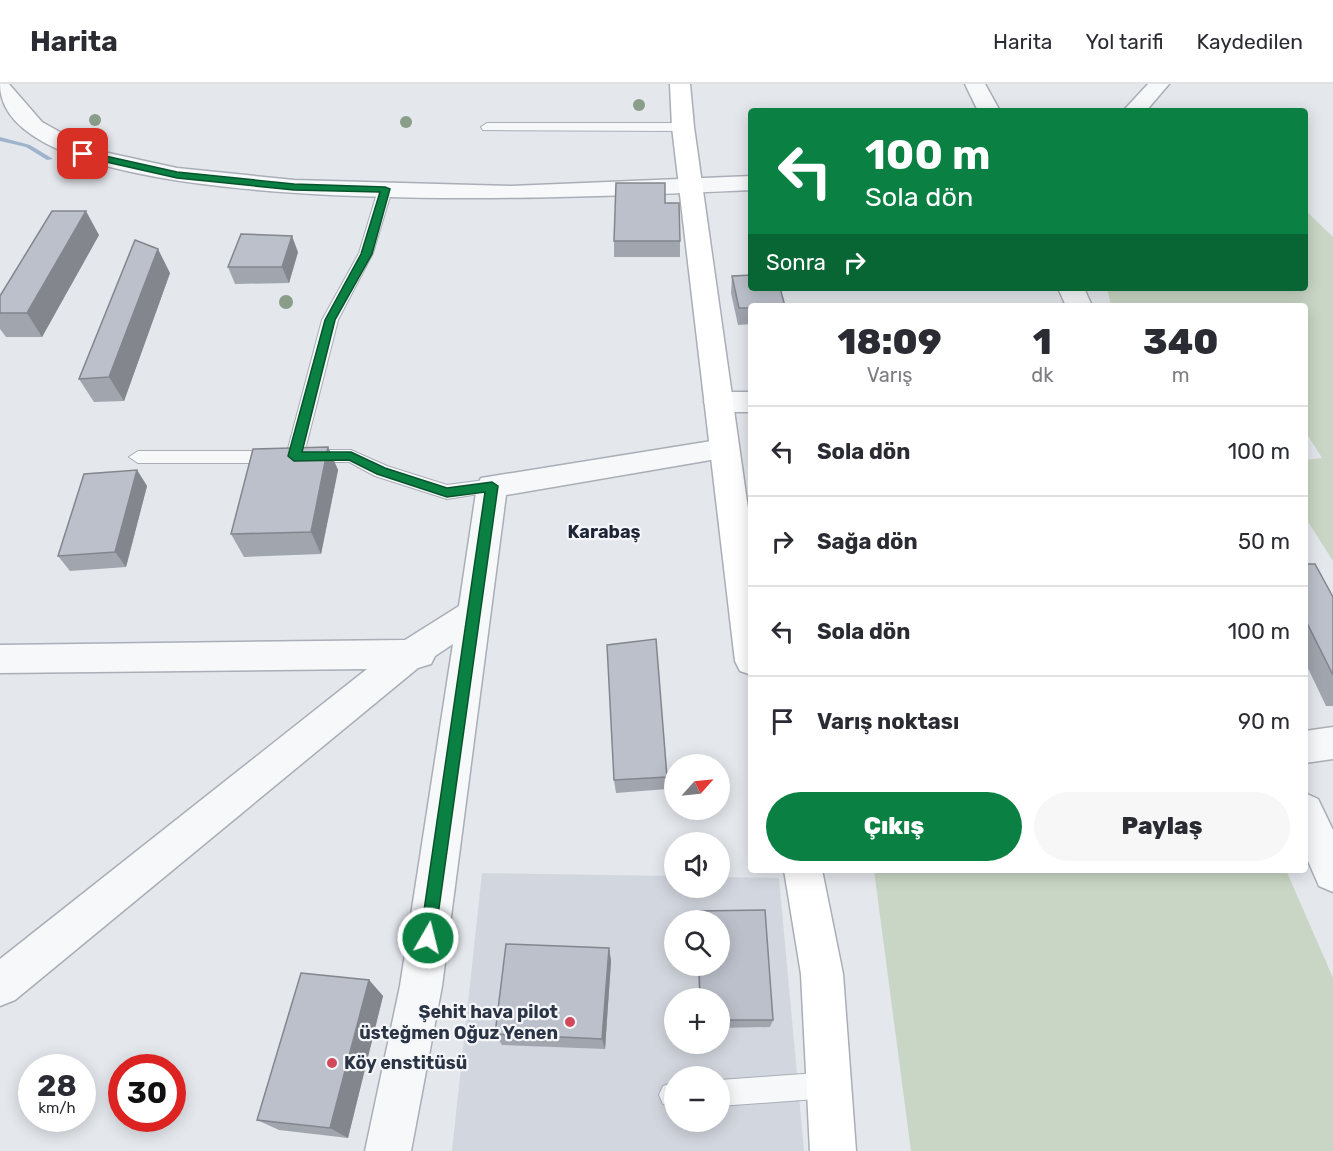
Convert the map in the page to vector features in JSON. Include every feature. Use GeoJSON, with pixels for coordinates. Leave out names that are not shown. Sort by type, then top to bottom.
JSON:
{"type":"FeatureCollection","features":[{"type":"Feature","properties":{"kind":"street"},"geometry":{"type":"LineString","coordinates":[[680,84],[683,127],[748,631]]}},
{"type":"Feature","properties":{"kind":"street"},"geometry":{"type":"LineString","coordinates":[[975,84],[987,108]]}},
{"type":"Feature","properties":{"kind":"street"},"geometry":{"type":"LineString","coordinates":[[1137,108],[1159,84]]}},
{"type":"Feature","properties":{"kind":"street"},"geometry":{"type":"LineString","coordinates":[[0,86],[17,94],[34,127],[83,154],[177,175],[294,187],[512,193],[748,183]]}},
{"type":"Feature","properties":{"kind":"street"},"geometry":{"type":"LineString","coordinates":[[718,402],[748,402]]}},
{"type":"Feature","properties":{"kind":"street"},"geometry":{"type":"LineString","coordinates":[[388,1151],[421,986],[492,486],[724,449]]}},
{"type":"Feature","properties":{"kind":"street"},"geometry":{"type":"LineString","coordinates":[[0,985],[411,654],[475,612]]}},
{"type":"Feature","properties":{"kind":"street"},"geometry":{"type":"LineString","coordinates":[[0,659],[468,654]]}},
{"type":"Feature","properties":{"kind":"street"},"geometry":{"type":"LineString","coordinates":[[1308,747],[1333,743]]}},
{"type":"Feature","properties":{"kind":"street"},"geometry":{"type":"LineString","coordinates":[[1308,818],[1333,873]]}},
{"type":"Feature","properties":{"kind":"street"},"geometry":{"type":"LineString","coordinates":[[804,873],[815,915],[830,1085],[832,1151]]}},
{"type":"Feature","properties":{"kind":"lane"},"geometry":{"type":"LineString","coordinates":[[487,127],[683,127]]}},
{"type":"Feature","properties":{"kind":"lane"},"geometry":{"type":"LineString","coordinates":[[294,456],[330,320],[366,254],[385,189]]}},
{"type":"Feature","properties":{"kind":"lane"},"geometry":{"type":"LineString","coordinates":[[138,457],[351,456],[381,471],[447,492],[492,486]]}},
{"type":"Feature","properties":{"kind":"lane"},"geometry":{"type":"LineString","coordinates":[[730,1092],[830,1085]]}},
{"type":"Feature","properties":{"kind":"shaded area","name":"Şehit hava pilot üsteğmen Oğuz Yenen"},"geometry":{"type":"Polygon","coordinates":[[[482,873],[664,876],[664,898],[730,898],[730,877],[779,878],[804,1151],[452,1151],[482,873]]]}},
{"type":"Feature","properties":{"kind":"green space"},"geometry":{"type":"Polygon","coordinates":[[[1308,213],[1333,237],[1333,561],[1308,522],[1308,460],[1322,458],[1308,436],[1308,303],[1110,303],[1108,291],[1308,291],[1308,213]]]}},
{"type":"Feature","properties":{"kind":"green space"},"geometry":{"type":"Polygon","coordinates":[[[874,873],[1287,873],[1333,978],[1333,1151],[911,1151],[874,873]]]}},
{"type":"Feature","properties":{"kind":"building"},"geometry":{"type":"Polygon","coordinates":[[[616,183],[665,183],[665,203],[679,203],[680,241],[614,241],[616,183]]]}},
{"type":"Feature","properties":{"kind":"building"},"geometry":{"type":"Polygon","coordinates":[[[52,211],[86,211],[27,313],[0,313],[0,296],[52,211]]]}},
{"type":"Feature","properties":{"kind":"building"},"geometry":{"type":"Polygon","coordinates":[[[241,234],[292,236],[282,267],[228,267],[241,234]]]}},
{"type":"Feature","properties":{"kind":"building"},"geometry":{"type":"Polygon","coordinates":[[[135,240],[158,249],[109,377],[79,379],[135,240]]]}},
{"type":"Feature","properties":{"kind":"building"},"geometry":{"type":"Polygon","coordinates":[[[748,275],[748,291],[781,291],[784,303],[748,303],[748,308],[739,308],[732,276],[748,275]]]}},
{"type":"Feature","properties":{"kind":"building"},"geometry":{"type":"Polygon","coordinates":[[[328,447],[311,532],[231,534],[253,449],[328,447]]]}},
{"type":"Feature","properties":{"kind":"building"},"geometry":{"type":"Polygon","coordinates":[[[137,470],[115,552],[58,556],[84,474],[137,470]]]}},
{"type":"Feature","properties":{"kind":"building"},"geometry":{"type":"Polygon","coordinates":[[[1308,564],[1315,564],[1333,597],[1333,675],[1308,625],[1308,564]]]}},
{"type":"Feature","properties":{"kind":"building"},"geometry":{"type":"Polygon","coordinates":[[[656,639],[665,754],[664,777],[614,780],[607,645],[656,639]]]}},
{"type":"Feature","properties":{"kind":"building"},"geometry":{"type":"Polygon","coordinates":[[[765,910],[773,1020],[730,1020],[730,988],[700,988],[699,976],[730,976],[730,911],[765,910]]]}},
{"type":"Feature","properties":{"kind":"building"},"geometry":{"type":"Polygon","coordinates":[[[506,944],[609,948],[602,1039],[495,1034],[506,944]]]}},
{"type":"Feature","properties":{"kind":"building","name":"Köy enstitüsü"},"geometry":{"type":"Polygon","coordinates":[[[301,973],[369,980],[330,1128],[257,1120],[301,973]]]}},
{"type":"Feature","properties":{"kind":"waterway"},"geometry":{"type":"LineString","coordinates":[[0,139],[28,146],[49,159]]}},
{"type":"Feature","properties":{"kind":"place","name":"Şehit hava pilot üsteğmen Oğuz Yenen"},"geometry":{"type":"Point","coordinates":[570,1022]}},
{"type":"Feature","properties":{"kind":"place","name":"Köy enstitüsü"},"geometry":{"type":"Point","coordinates":[332,1063]}},
{"type":"Feature","properties":{"kind":"district","name":"Karabaş"},"geometry":{"type":"Point","coordinates":[604,532]}},
{"type":"Feature","properties":{"kind":"route"},"geometry":{"type":"LineString","coordinates":[[83,154],[177,175],[294,187],[385,189],[366,254],[330,320],[294,456],[351,456],[381,471],[447,492],[492,486],[428,938]]}}]}
